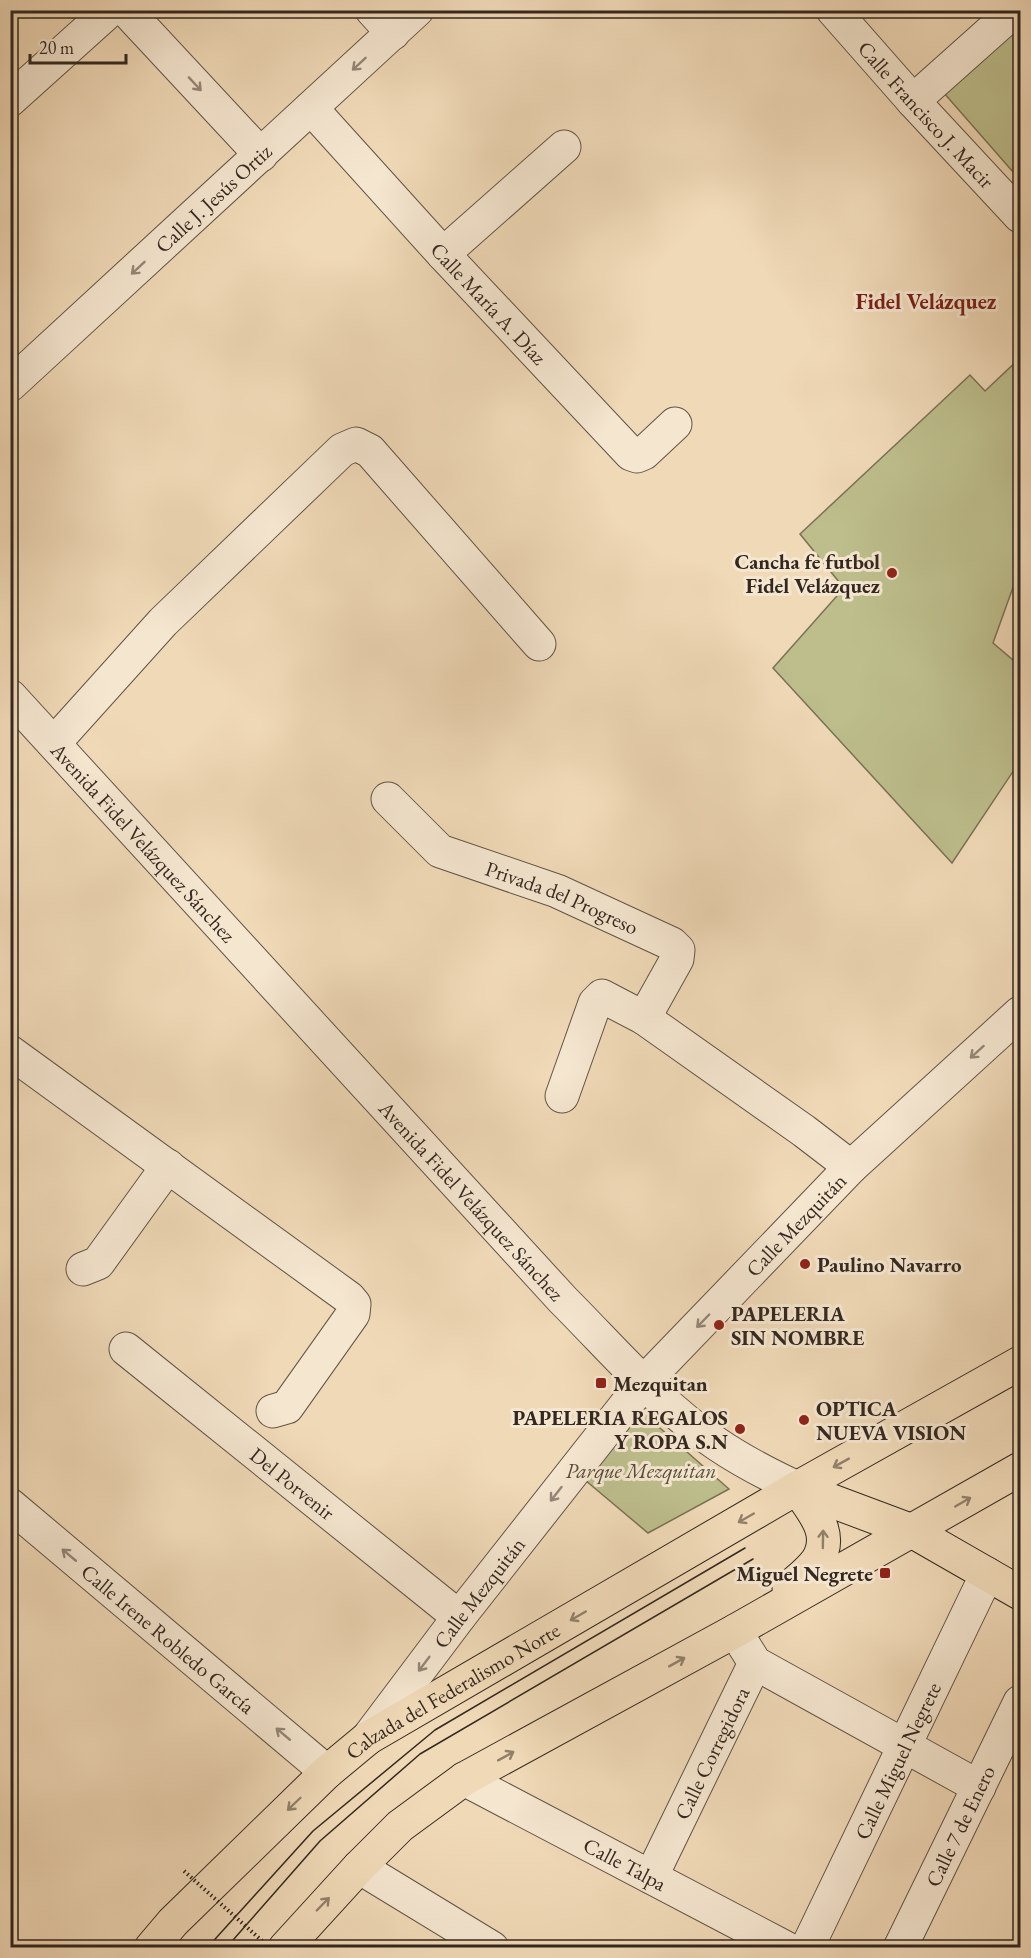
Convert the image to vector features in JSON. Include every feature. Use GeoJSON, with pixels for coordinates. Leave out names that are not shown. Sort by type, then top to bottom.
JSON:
{"type":"FeatureCollection","features":[{"type":"Feature","properties":{"kind":"main road","name":"Calzada del Federalismo Norte"},"geometry":{"type":"LineString","coordinates":[[151,1947],[173,1922],[327,1772],[368,1738],[797,1488],[1020,1363]]}},
{"type":"Feature","properties":{"kind":"main road"},"geometry":{"type":"LineString","coordinates":[[285,1947],[400,1826],[464,1779],[748,1623],[1020,1468]]}},
{"type":"Feature","properties":{"kind":"main road","name":"Avenida Fidel Velázquez Sánchez"},"geometry":{"type":"LineString","coordinates":[[797,1488],[912,1531],[1020,1593]]}},
{"type":"Feature","properties":{"kind":"main road"},"geometry":{"type":"LineString","coordinates":[[748,1623],[816,1563],[822,1552],[823,1528],[797,1488]]}},
{"type":"Feature","properties":{"kind":"street"},"geometry":{"type":"LineString","coordinates":[[10,100],[110,10]]}},
{"type":"Feature","properties":{"kind":"street"},"geometry":{"type":"LineString","coordinates":[[126,10],[261,155]]}},
{"type":"Feature","properties":{"kind":"street","name":"Calle J. Jesús Ortiz"},"geometry":{"type":"LineString","coordinates":[[10,385],[311,108],[382,22],[417,10]]}},
{"type":"Feature","properties":{"kind":"street","name":"Calle Francisco J. Macir"},"geometry":{"type":"LineString","coordinates":[[833,10],[913,101],[1020,216]]}},
{"type":"Feature","properties":{"kind":"street"},"geometry":{"type":"LineString","coordinates":[[913,101],[1015,10]]}},
{"type":"Feature","properties":{"kind":"street","name":"Calle María A. Díaz"},"geometry":{"type":"LineString","coordinates":[[311,108],[443,254],[631,454],[637,456],[644,453],[675,424]]}},
{"type":"Feature","properties":{"kind":"street"},"geometry":{"type":"LineString","coordinates":[[443,254],[564,147]]}},
{"type":"Feature","properties":{"kind":"street"},"geometry":{"type":"LineString","coordinates":[[55,742],[163,622],[342,450],[356,444],[370,451],[539,644]]}},
{"type":"Feature","properties":{"kind":"street","name":"Avenida Fidel Velázquez Sánchez"},"geometry":{"type":"LineString","coordinates":[[10,696],[55,742],[563,1300],[644,1382],[678,1414],[715,1443],[755,1468],[797,1488]]}},
{"type":"Feature","properties":{"kind":"street","name":"Privada del Progreso"},"geometry":{"type":"LineString","coordinates":[[388,800],[440,851],[557,891],[672,944],[678,950],[677,959],[644,1018]]}},
{"type":"Feature","properties":{"kind":"street"},"geometry":{"type":"LineString","coordinates":[[562,1096],[595,1003],[602,996],[644,1018],[851,1167]]}},
{"type":"Feature","properties":{"kind":"street","name":"Calle Mezquitán"},"geometry":{"type":"LineString","coordinates":[[368,1738],[459,1617],[644,1382],[851,1167],[1020,1013]]}},
{"type":"Feature","properties":{"kind":"street"},"geometry":{"type":"LineString","coordinates":[[10,1052],[349,1298],[354,1304],[353,1314],[287,1407],[273,1411]]}},
{"type":"Feature","properties":{"kind":"street"},"geometry":{"type":"LineString","coordinates":[[83,1269],[98,1263],[168,1166]]}},
{"type":"Feature","properties":{"kind":"street","name":"Del Porvenir"},"geometry":{"type":"LineString","coordinates":[[126,1349],[459,1617]]}},
{"type":"Feature","properties":{"kind":"street","name":"Calle Irene Robledo García"},"geometry":{"type":"LineString","coordinates":[[10,1505],[327,1772]]}},
{"type":"Feature","properties":{"kind":"street","name":"Calle Miguel Negrete"},"geometry":{"type":"LineString","coordinates":[[807,1947],[987,1574]]}},
{"type":"Feature","properties":{"kind":"street","name":"Calle Corregidora"},"geometry":{"type":"LineString","coordinates":[[651,1877],[755,1663],[748,1623]]}},
{"type":"Feature","properties":{"kind":"street"},"geometry":{"type":"LineString","coordinates":[[755,1663],[979,1787]]}},
{"type":"Feature","properties":{"kind":"street","name":"Calle 7 de Enero"},"geometry":{"type":"LineString","coordinates":[[900,1947],[1020,1702]]}},
{"type":"Feature","properties":{"kind":"street","name":"Calle Talpa"},"geometry":{"type":"LineString","coordinates":[[464,1779],[786,1947]]}},
{"type":"Feature","properties":{"kind":"street"},"geometry":{"type":"LineString","coordinates":[[359,1867],[476,1944]]}},
{"type":"Feature","properties":{"kind":"path"},"geometry":{"type":"LineString","coordinates":[[184,1871],[270,1947]]}},
{"type":"Feature","properties":{"kind":"green space"},"geometry":{"type":"Polygon","coordinates":[[[1020,11],[1020,180],[929,76],[1020,11]]]}},
{"type":"Feature","properties":{"kind":"green space"},"geometry":{"type":"Polygon","coordinates":[[[1020,358],[1020,568],[993,643],[1020,666],[1020,761],[952,863],[773,668],[844,588],[800,534],[970,375],[985,391],[1020,358]]]}},
{"type":"Feature","properties":{"kind":"green space","name":"Parque Mezquitan"},"geometry":{"type":"Polygon","coordinates":[[[635,1406],[729,1489],[648,1533],[579,1475],[635,1406]]]}},
{"type":"Feature","properties":{"kind":"tram line"},"geometry":{"type":"LineString","coordinates":[[207,1948],[313,1831],[435,1730],[745,1548]]}},
{"type":"Feature","properties":{"kind":"tram line"},"geometry":{"type":"LineString","coordinates":[[226,1948],[320,1841],[420,1754],[753,1559]]}},
{"type":"Feature","properties":{"kind":"place","name":"Cancha fe futbol Fidel Velázquez"},"geometry":{"type":"Point","coordinates":[892,573]}},
{"type":"Feature","properties":{"kind":"place","name":"Paulino Navarro"},"geometry":{"type":"Point","coordinates":[805,1264]}},
{"type":"Feature","properties":{"kind":"place","name":"PAPELERIA SIN NOMBRE"},"geometry":{"type":"Point","coordinates":[719,1325]}},
{"type":"Feature","properties":{"kind":"place","name":"Mezquitan"},"geometry":{"type":"Point","coordinates":[601,1383]}},
{"type":"Feature","properties":{"kind":"place","name":"OPTICA NUEVA VISION"},"geometry":{"type":"Point","coordinates":[804,1420]}},
{"type":"Feature","properties":{"kind":"place","name":"PAPELERIA REGALOS Y ROPA S.N"},"geometry":{"type":"Point","coordinates":[740,1429]}},
{"type":"Feature","properties":{"kind":"place","name":"Miguel Negrete"},"geometry":{"type":"Point","coordinates":[885,1573]}},
{"type":"Feature","properties":{"kind":"district","name":"Fidel Velázquez"},"geometry":{"type":"Point","coordinates":[926,301]}}]}
